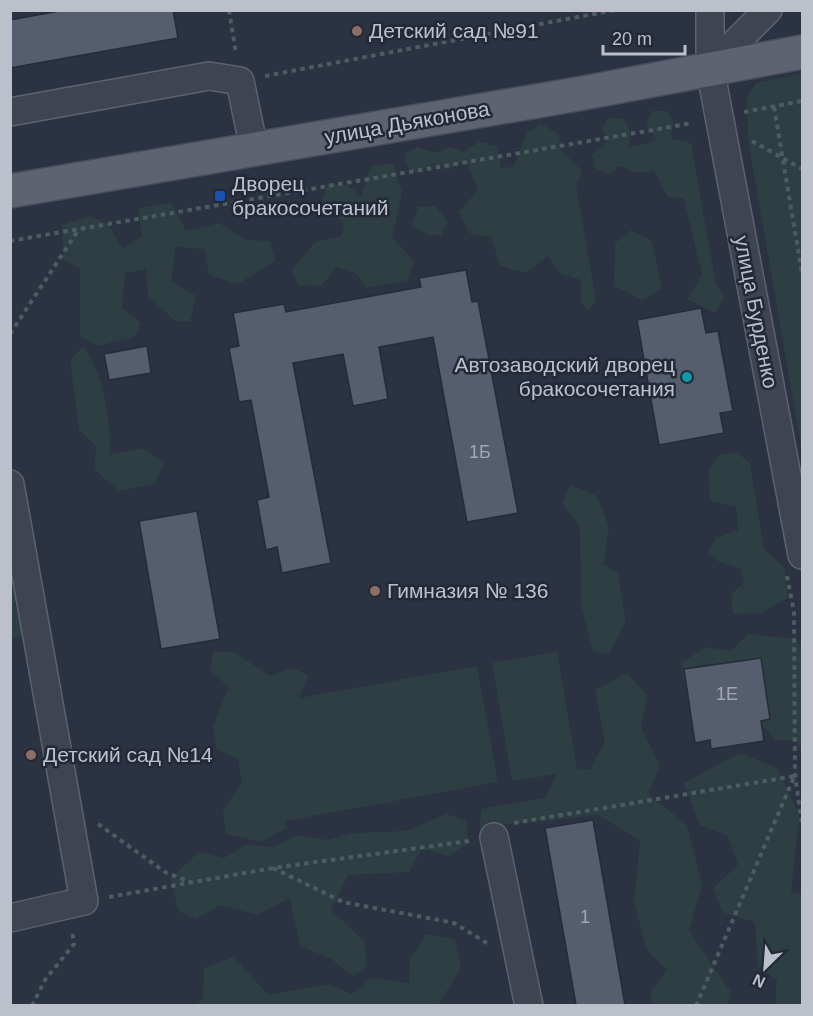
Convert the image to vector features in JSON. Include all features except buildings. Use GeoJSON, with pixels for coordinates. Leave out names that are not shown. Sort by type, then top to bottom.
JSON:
{"type":"FeatureCollection","features":[{"type":"Feature","properties":{"kind":"main road","name":"улица Дьяконова"},"geometry":{"type":"LineString","coordinates":[[10,191],[802,52]]}},
{"type":"Feature","properties":{"kind":"street","name":"улица Бурденко"},"geometry":{"type":"LineString","coordinates":[[710,10],[710,118],[802,555]]}},
{"type":"Feature","properties":{"kind":"street"},"geometry":{"type":"LineString","coordinates":[[710,68],[768,10]]}},
{"type":"Feature","properties":{"kind":"street"},"geometry":{"type":"LineString","coordinates":[[10,112],[209,76],[240,81],[254,149]]}},
{"type":"Feature","properties":{"kind":"street"},"geometry":{"type":"LineString","coordinates":[[10,484],[68,803],[77,903],[10,918]]}},
{"type":"Feature","properties":{"kind":"street"},"geometry":{"type":"LineString","coordinates":[[494,837],[529,1005]]}},
{"type":"Feature","properties":{"kind":"path"},"geometry":{"type":"LineString","coordinates":[[229,10],[240,81],[615,10]]}},
{"type":"Feature","properties":{"kind":"path"},"geometry":{"type":"LineString","coordinates":[[10,241],[802,101]]}},
{"type":"Feature","properties":{"kind":"path"},"geometry":{"type":"LineString","coordinates":[[774,107],[802,273]]}},
{"type":"Feature","properties":{"kind":"path"},"geometry":{"type":"LineString","coordinates":[[710,118],[802,169]]}},
{"type":"Feature","properties":{"kind":"path"},"geometry":{"type":"LineString","coordinates":[[10,334],[79,229]]}},
{"type":"Feature","properties":{"kind":"path"},"geometry":{"type":"LineString","coordinates":[[32,1005],[45,980],[74,944],[77,903],[273,868],[494,837],[501,825],[795,776],[696,1005]]}},
{"type":"Feature","properties":{"kind":"path"},"geometry":{"type":"LineString","coordinates":[[68,803],[165,872],[191,883]]}},
{"type":"Feature","properties":{"kind":"path"},"geometry":{"type":"LineString","coordinates":[[273,868],[343,902],[454,923],[497,950],[523,971]]}},
{"type":"Feature","properties":{"kind":"shaded area"},"geometry":{"type":"Polygon","coordinates":[[[802,74],[802,451],[748,139],[747,97],[756,83],[802,74]]]}},
{"type":"Feature","properties":{"kind":"shaded area"},"geometry":{"type":"Polygon","coordinates":[[[652,111],[667,111],[673,121],[671,139],[691,143],[716,285],[725,296],[715,313],[687,299],[702,275],[684,199],[668,197],[654,171],[636,173],[620,166],[610,175],[595,168],[592,155],[609,140],[602,130],[608,118],[624,119],[630,131],[629,147],[657,141],[646,123],[652,111]]]}},
{"type":"Feature","properties":{"kind":"shaded area"},"geometry":{"type":"Polygon","coordinates":[[[541,124],[559,134],[560,149],[582,171],[576,185],[596,301],[589,310],[581,303],[581,280],[560,273],[548,256],[526,273],[500,266],[491,237],[469,233],[459,212],[478,190],[466,160],[448,170],[434,163],[417,173],[406,165],[405,154],[417,147],[436,153],[450,147],[463,152],[479,142],[497,146],[501,169],[514,166],[527,133],[541,124]]]}},
{"type":"Feature","properties":{"kind":"shaded area"},"geometry":{"type":"Polygon","coordinates":[[[393,163],[402,193],[392,237],[414,261],[408,280],[366,288],[357,274],[337,267],[321,286],[298,285],[292,270],[315,242],[342,236],[344,223],[320,206],[328,183],[348,186],[361,196],[371,166],[393,163]]]}},
{"type":"Feature","properties":{"kind":"shaded area"},"geometry":{"type":"Polygon","coordinates":[[[171,203],[186,231],[219,223],[246,240],[270,241],[275,261],[238,284],[209,275],[204,249],[176,247],[171,281],[196,296],[190,322],[175,321],[148,296],[146,269],[125,273],[122,308],[141,323],[134,337],[98,346],[80,336],[80,269],[63,259],[62,225],[91,216],[109,225],[122,249],[142,236],[138,209],[171,203]]]}},
{"type":"Feature","properties":{"kind":"shaded area"},"geometry":{"type":"Polygon","coordinates":[[[436,206],[448,222],[441,235],[429,236],[412,225],[418,207],[436,206]]]}},
{"type":"Feature","properties":{"kind":"shaded area"},"geometry":{"type":"Polygon","coordinates":[[[631,230],[652,241],[662,288],[643,300],[614,286],[615,243],[631,230]]]}},
{"type":"Feature","properties":{"kind":"shaded area"},"geometry":{"type":"Polygon","coordinates":[[[83,346],[96,370],[105,398],[110,455],[142,448],[164,463],[155,484],[119,491],[94,469],[96,446],[79,430],[70,360],[83,346]]]}},
{"type":"Feature","properties":{"kind":"shaded area"},"geometry":{"type":"Polygon","coordinates":[[[736,452],[750,463],[764,549],[785,568],[787,598],[761,613],[733,614],[731,594],[744,583],[740,568],[719,562],[708,552],[715,538],[738,530],[736,507],[710,501],[709,469],[719,455],[736,452]]]}},
{"type":"Feature","properties":{"kind":"shaded area"},"geometry":{"type":"Polygon","coordinates":[[[571,485],[597,496],[609,527],[604,565],[618,574],[626,621],[609,654],[593,651],[581,604],[580,526],[562,503],[571,485]]]}},
{"type":"Feature","properties":{"kind":"shaded area"},"geometry":{"type":"Polygon","coordinates":[[[10,566],[25,579],[15,603],[25,634],[11,640],[10,566]]]}},
{"type":"Feature","properties":{"kind":"shaded area"},"geometry":{"type":"Polygon","coordinates":[[[748,634],[795,639],[802,648],[802,752],[796,740],[776,740],[746,711],[734,703],[684,679],[681,663],[706,647],[731,651],[748,634]]]}},
{"type":"Feature","properties":{"kind":"shaded area"},"geometry":{"type":"Polygon","coordinates":[[[213,651],[234,652],[270,676],[292,668],[308,675],[299,698],[477,666],[498,782],[285,821],[285,829],[261,842],[226,834],[223,811],[242,782],[238,759],[217,749],[213,726],[229,687],[210,671],[213,651]]]}},
{"type":"Feature","properties":{"kind":"shaded area"},"geometry":{"type":"Polygon","coordinates":[[[557,652],[577,768],[589,770],[605,742],[595,690],[627,673],[647,695],[641,728],[660,765],[648,794],[687,825],[702,885],[689,931],[731,992],[728,1005],[652,1005],[651,991],[667,970],[647,950],[634,902],[640,840],[598,815],[501,825],[494,837],[479,837],[481,809],[545,798],[557,774],[512,781],[492,663],[557,652]]]}},
{"type":"Feature","properties":{"kind":"shaded area"},"geometry":{"type":"Polygon","coordinates":[[[740,753],[777,768],[799,814],[791,893],[802,895],[802,1005],[775,1005],[777,980],[758,966],[755,922],[722,912],[713,888],[738,865],[728,836],[700,825],[684,783],[740,753]]]}},
{"type":"Feature","properties":{"kind":"shaded area"},"geometry":{"type":"Polygon","coordinates":[[[446,814],[467,821],[468,843],[449,856],[422,849],[409,872],[348,875],[331,910],[364,941],[367,966],[353,976],[330,958],[300,946],[290,898],[257,915],[220,905],[196,919],[178,911],[171,878],[199,852],[224,858],[245,845],[274,847],[297,835],[328,840],[352,833],[407,831],[446,814]]]}},
{"type":"Feature","properties":{"kind":"shaded area"},"geometry":{"type":"Polygon","coordinates":[[[427,934],[455,939],[461,968],[438,1005],[195,1005],[203,999],[204,968],[233,957],[269,995],[328,984],[352,994],[371,978],[409,983],[410,959],[427,934]]]}},
{"type":"Feature","properties":{"kind":"place","name":"Детский сад №91"},"geometry":{"type":"Point","coordinates":[357,31]}},
{"type":"Feature","properties":{"kind":"place","name":"Дворец бракосочетаний"},"geometry":{"type":"Point","coordinates":[220,196]}},
{"type":"Feature","properties":{"kind":"place","name":"Автозаводский дворец бракосочетания"},"geometry":{"type":"Point","coordinates":[687,377]}},
{"type":"Feature","properties":{"kind":"place","name":"Гимназия № 136"},"geometry":{"type":"Point","coordinates":[375,591]}},
{"type":"Feature","properties":{"kind":"place","name":"Детский сад №14"},"geometry":{"type":"Point","coordinates":[31,755]}}]}
